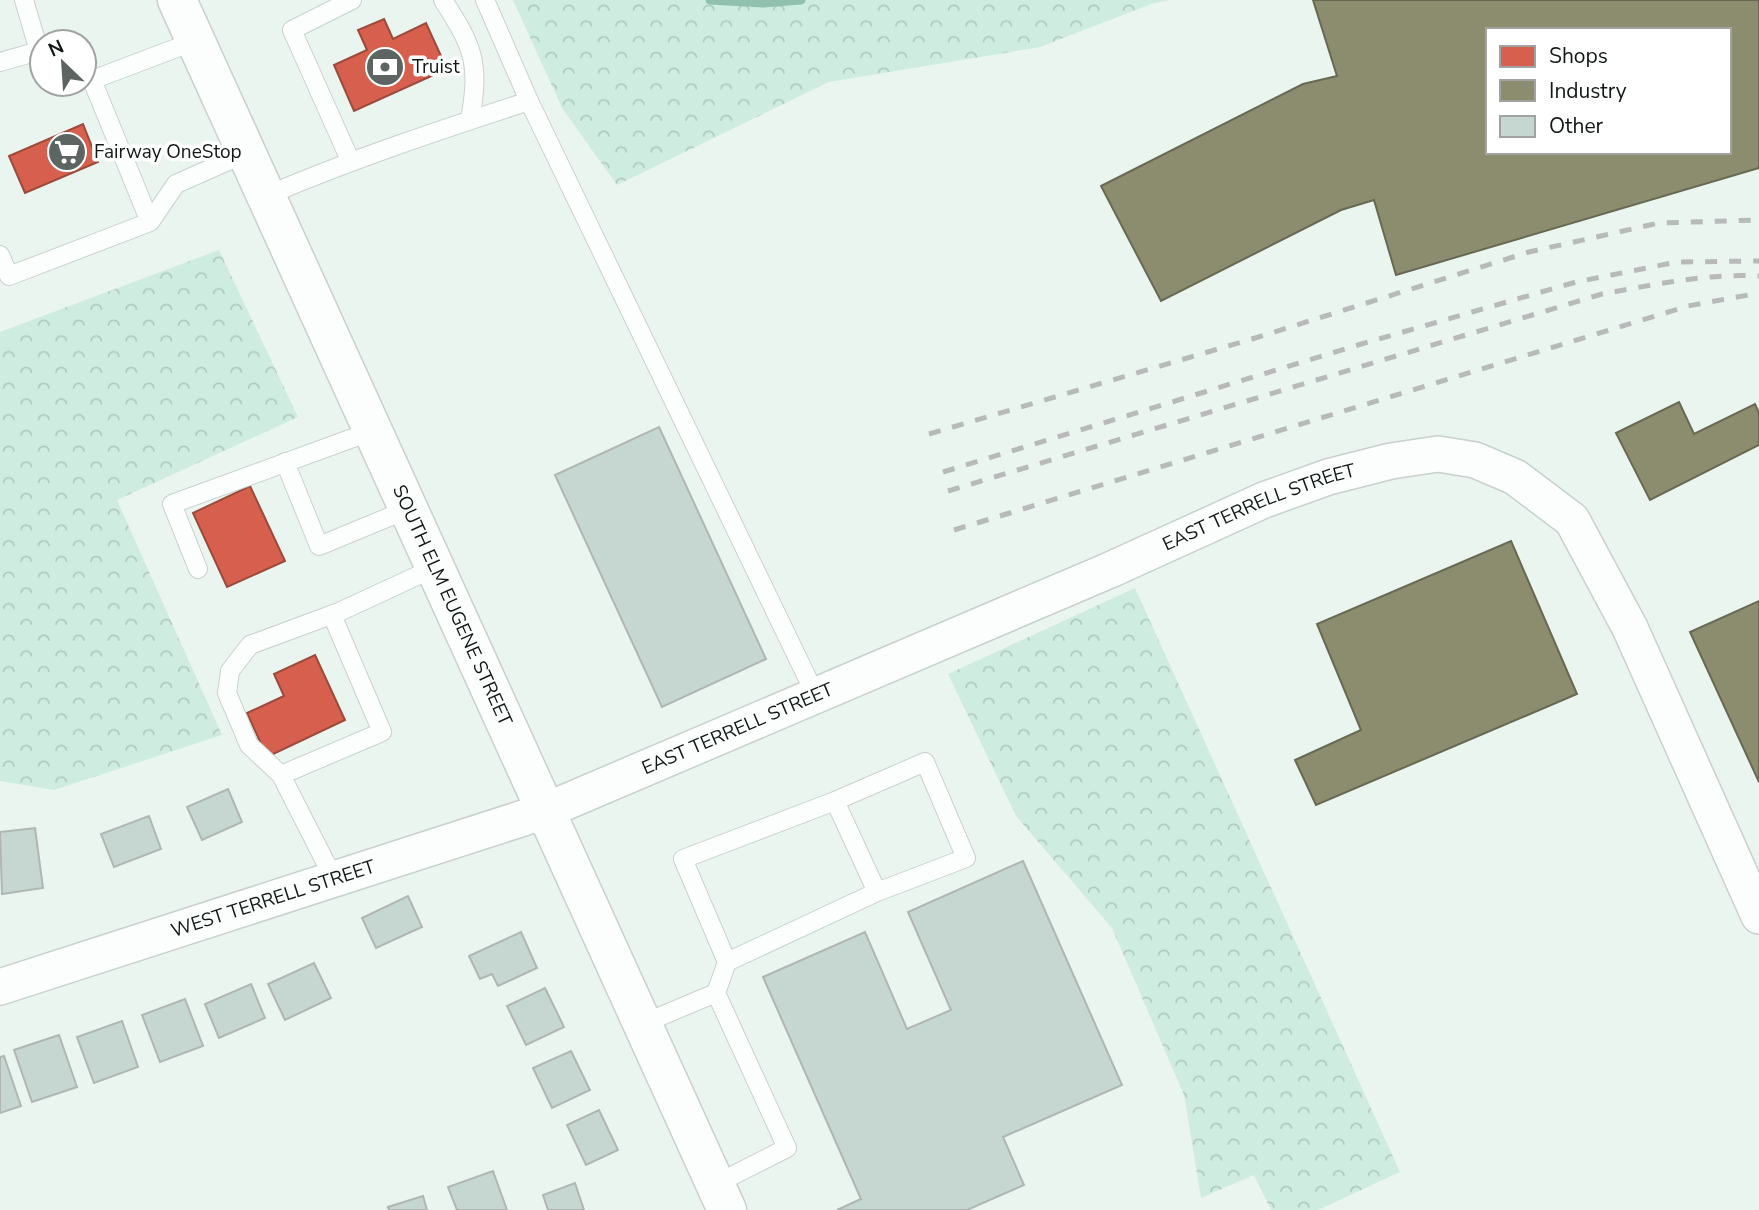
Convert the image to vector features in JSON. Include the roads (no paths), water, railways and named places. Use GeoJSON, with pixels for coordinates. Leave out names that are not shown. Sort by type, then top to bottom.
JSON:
{"type":"FeatureCollection","features":[{"type":"Feature","properties":{"kind":"main road","name":"SOUTH ELM EUGENE STREET"},"geometry":{"type":"LineString","coordinates":[[177,0],[406,510],[722,1197]]}},
{"type":"Feature","properties":{"kind":"street","name":"EAST TERRELL STREET"},"geometry":{"type":"LineString","coordinates":[[545,811],[1264,500],[1328,477],[1391,461],[1438,454],[1475,460],[1514,477],[1572,520],[1630,628],[1759,916]]}},
{"type":"Feature","properties":{"kind":"street","name":"WEST TERRELL STREET"},"geometry":{"type":"LineString","coordinates":[[0,987],[545,811]]}},
{"type":"Feature","properties":{"kind":"lane"},"geometry":{"type":"LineString","coordinates":[[24,0],[33,28]]}},
{"type":"Feature","properties":{"kind":"lane"},"geometry":{"type":"LineString","coordinates":[[350,160],[292,30],[352,0]]}},
{"type":"Feature","properties":{"kind":"lane"},"geometry":{"type":"LineString","coordinates":[[443,0],[471,51],[477,73],[470,120]]}},
{"type":"Feature","properties":{"kind":"lane"},"geometry":{"type":"LineString","coordinates":[[485,0],[528,101],[816,696]]}},
{"type":"Feature","properties":{"kind":"lane"},"geometry":{"type":"LineString","coordinates":[[98,75],[195,41]]}},
{"type":"Feature","properties":{"kind":"lane"},"geometry":{"type":"LineString","coordinates":[[0,62],[28,55]]}},
{"type":"Feature","properties":{"kind":"lane"},"geometry":{"type":"LineString","coordinates":[[97,98],[150,222]]}},
{"type":"Feature","properties":{"kind":"lane"},"geometry":{"type":"LineString","coordinates":[[266,196],[350,160],[386,151],[528,101]]}},
{"type":"Feature","properties":{"kind":"lane"},"geometry":{"type":"LineString","coordinates":[[0,255],[9,276],[150,222],[176,184],[246,153]]}},
{"type":"Feature","properties":{"kind":"lane"},"geometry":{"type":"LineString","coordinates":[[198,569],[172,504],[372,431]]}},
{"type":"Feature","properties":{"kind":"lane"},"geometry":{"type":"LineString","coordinates":[[285,462],[318,546],[406,510]]}},
{"type":"Feature","properties":{"kind":"lane"},"geometry":{"type":"LineString","coordinates":[[334,879],[281,775],[249,745],[227,693],[230,671],[250,645],[332,615],[434,568]]}},
{"type":"Feature","properties":{"kind":"lane"},"geometry":{"type":"LineString","coordinates":[[281,775],[382,732],[332,615]]}},
{"type":"Feature","properties":{"kind":"lane"},"geometry":{"type":"LineString","coordinates":[[722,1197],[787,1149],[716,993],[727,962],[683,859],[835,801],[925,762],[966,858],[877,892],[727,962]]}},
{"type":"Feature","properties":{"kind":"lane"},"geometry":{"type":"LineString","coordinates":[[835,801],[877,892]]}},
{"type":"Feature","properties":{"kind":"lane"},"geometry":{"type":"LineString","coordinates":[[642,1024],[716,993]]}},
{"type":"Feature","properties":{"kind":"waterway"},"geometry":{"type":"LineString","coordinates":[[710,0],[763,3],[801,0]]}},
{"type":"Feature","properties":{"kind":"railway"},"geometry":{"type":"LineString","coordinates":[[929,434],[1252,339],[1529,252],[1659,223],[1759,220]]}},
{"type":"Feature","properties":{"kind":"railway"},"geometry":{"type":"LineString","coordinates":[[943,472],[1358,345],[1576,282],[1677,262],[1759,261]]}},
{"type":"Feature","properties":{"kind":"railway"},"geometry":{"type":"LineString","coordinates":[[948,491],[1602,294],[1699,278],[1759,276]]}},
{"type":"Feature","properties":{"kind":"railway"},"geometry":{"type":"LineString","coordinates":[[954,530],[1688,306],[1759,293]]}},
{"type":"Feature","properties":{"kind":"place","name":"Truist"},"geometry":{"type":"Point","coordinates":[385,67]}},
{"type":"Feature","properties":{"kind":"place","name":"Fairway OneStop"},"geometry":{"type":"Point","coordinates":[67,152]}}]}
